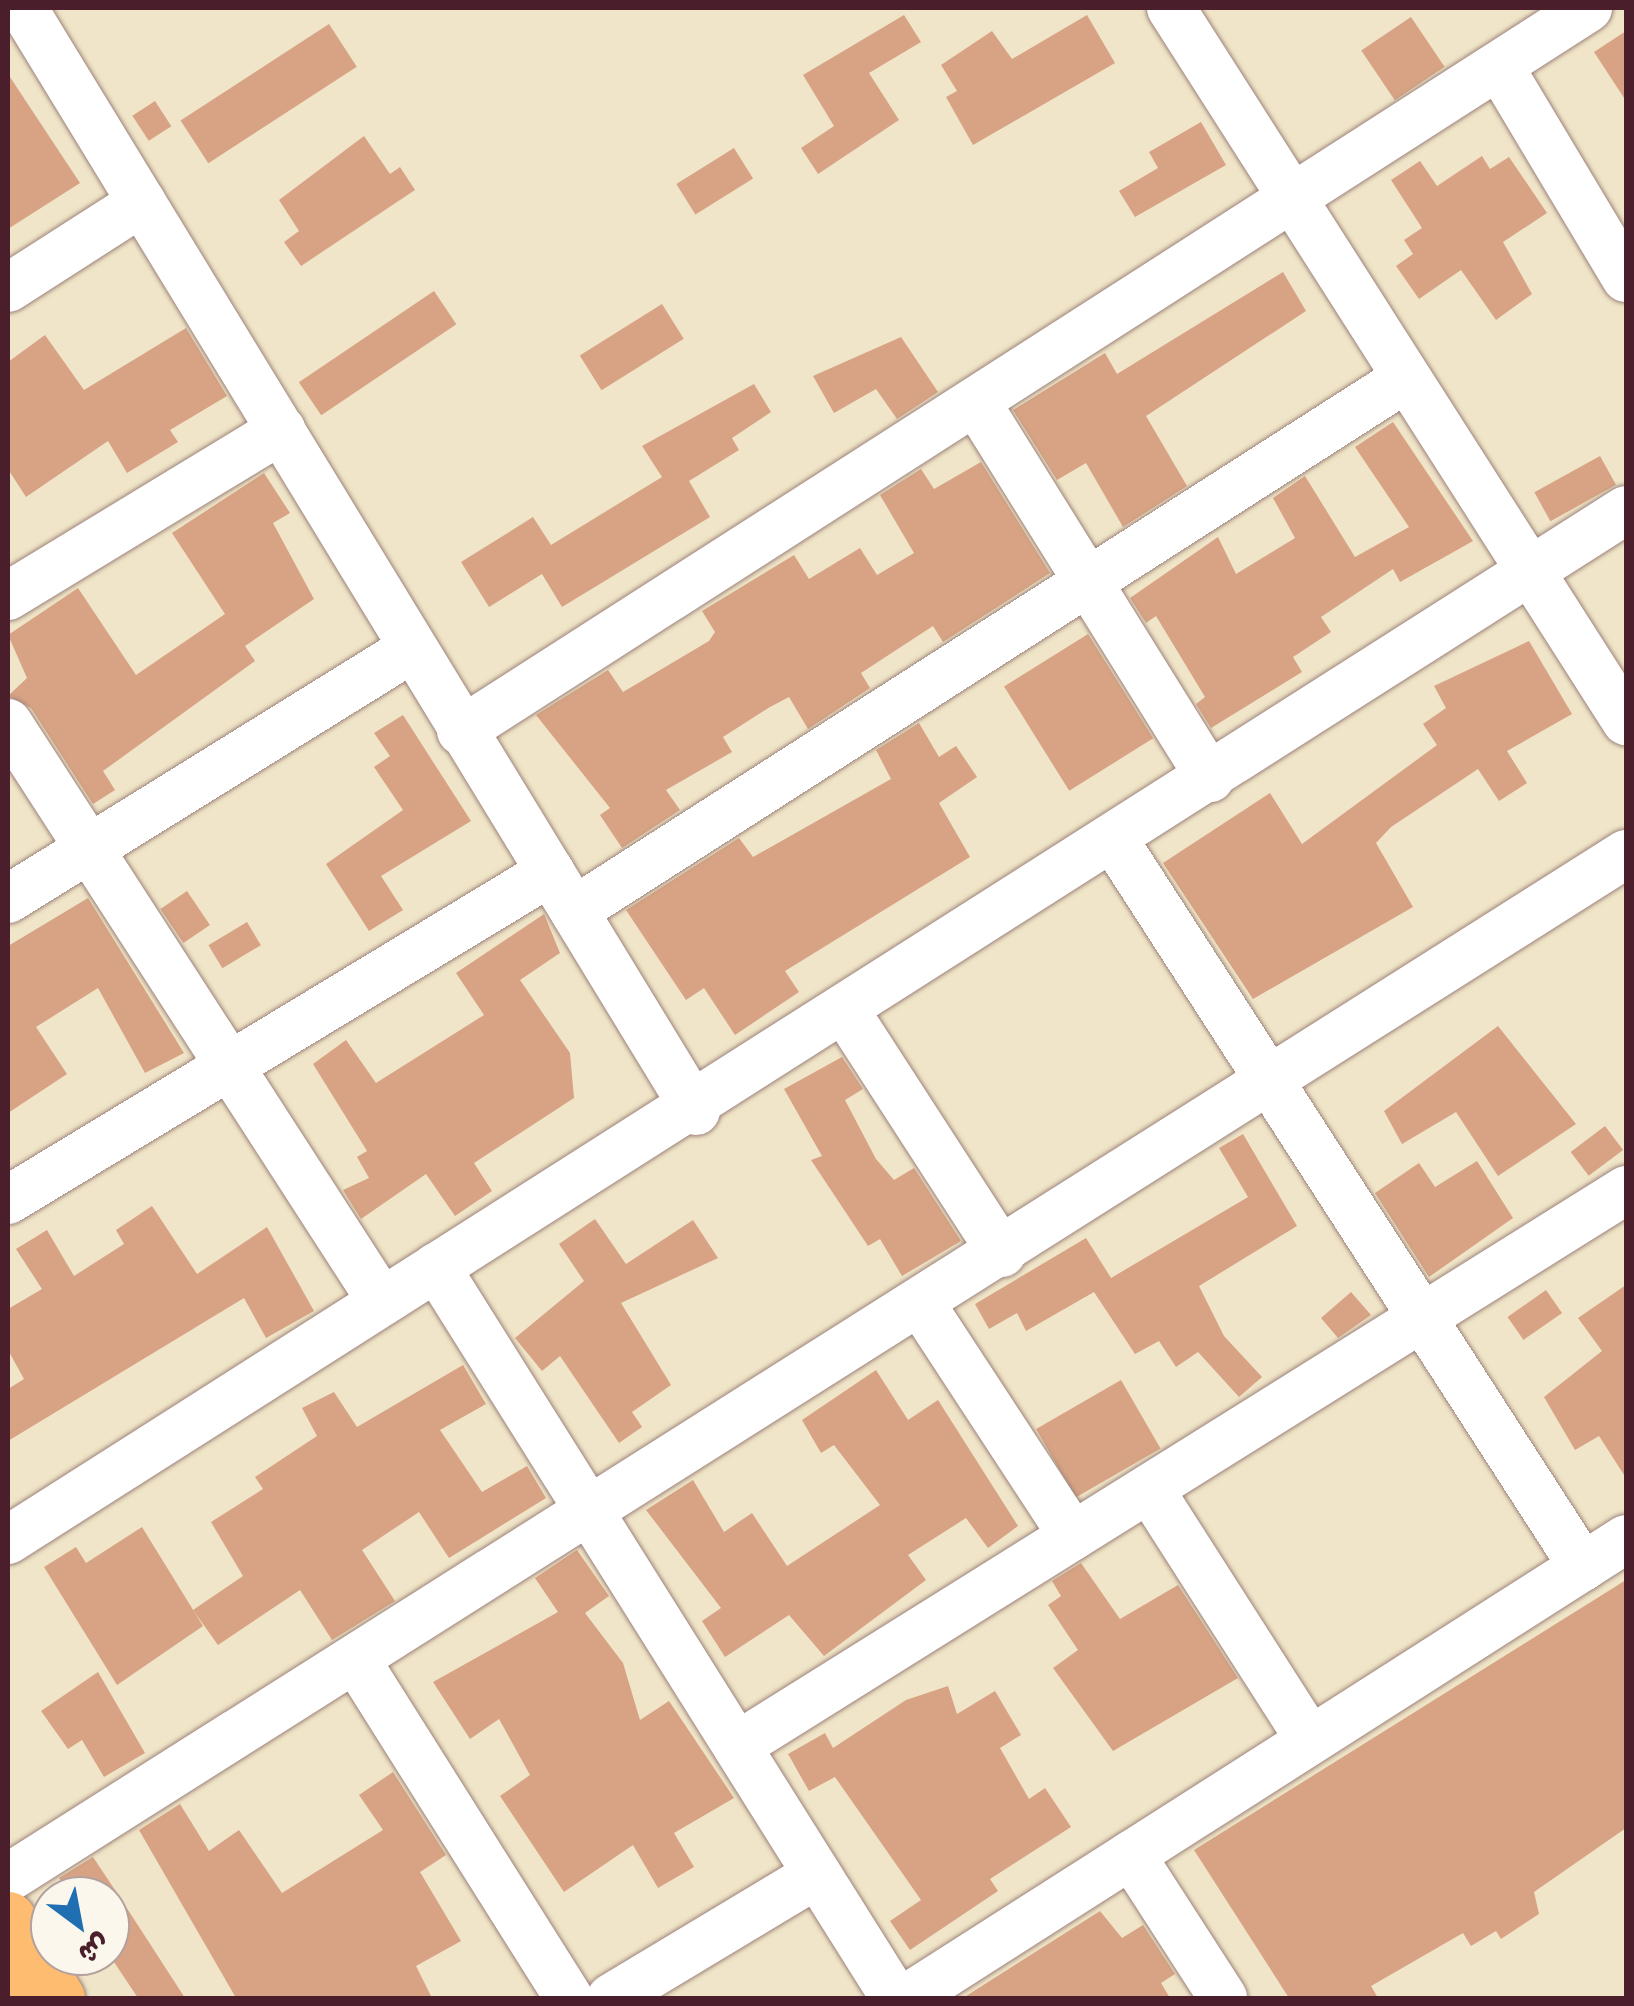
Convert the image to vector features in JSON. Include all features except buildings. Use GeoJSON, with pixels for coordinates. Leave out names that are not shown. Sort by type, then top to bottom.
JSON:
{"type":"FeatureCollection","features":[{"type":"Feature","properties":{"kind":"main road"},"geometry":{"type":"LineString","coordinates":[[8,1918],[57,1998]]}},
{"type":"Feature","properties":{"kind":"main road"},"geometry":{"type":"LineString","coordinates":[[8,1992],[12,1998]]}},
{"type":"Feature","properties":{"kind":"street"},"geometry":{"type":"LineString","coordinates":[[23,8],[460,731],[696,1111]]}},
{"type":"Feature","properties":{"kind":"street"},"geometry":{"type":"LineString","coordinates":[[1171,8],[1528,574],[1626,722]]}},
{"type":"Feature","properties":{"kind":"street"},"geometry":{"type":"LineString","coordinates":[[460,731],[1588,8]]}},
{"type":"Feature","properties":{"kind":"street"},"geometry":{"type":"LineString","coordinates":[[1499,66],[1626,278]]}},
{"type":"Feature","properties":{"kind":"street"},"geometry":{"type":"LineString","coordinates":[[8,288],[142,202]]}},
{"type":"Feature","properties":{"kind":"street"},"geometry":{"type":"LineString","coordinates":[[8,1200],[226,1065],[562,891],[1088,580],[1406,378]]}},
{"type":"Feature","properties":{"kind":"street"},"geometry":{"type":"LineString","coordinates":[[976,402],[1210,778]]}},
{"type":"Feature","properties":{"kind":"street"},"geometry":{"type":"LineString","coordinates":[[8,596],[281,430]]}},
{"type":"Feature","properties":{"kind":"street"},"geometry":{"type":"LineString","coordinates":[[8,1540],[436,1267],[696,1111],[1626,510]]}},
{"type":"Feature","properties":{"kind":"street"},"geometry":{"type":"LineString","coordinates":[[8,899],[413,648]]}},
{"type":"Feature","properties":{"kind":"street"},"geometry":{"type":"LineString","coordinates":[[8,722],[382,1302]]}},
{"type":"Feature","properties":{"kind":"street"},"geometry":{"type":"LineString","coordinates":[[1114,840],[1582,1567]]}},
{"type":"Feature","properties":{"kind":"street"},"geometry":{"type":"LineString","coordinates":[[8,1878],[1002,1253],[1626,854]]}},
{"type":"Feature","properties":{"kind":"street"},"geometry":{"type":"LineString","coordinates":[[846,1012],[1002,1253]]}},
{"type":"Feature","properties":{"kind":"street"},"geometry":{"type":"LineString","coordinates":[[737,1746],[1626,1190]]}},
{"type":"Feature","properties":{"kind":"street"},"geometry":{"type":"LineString","coordinates":[[436,1267],[895,1998]]}},
{"type":"Feature","properties":{"kind":"street"},"geometry":{"type":"LineString","coordinates":[[920,1304],[1073,1536]]}},
{"type":"Feature","properties":{"kind":"street"},"geometry":{"type":"LineString","coordinates":[[1150,1490],[1310,1740]]}},
{"type":"Feature","properties":{"kind":"street"},"geometry":{"type":"LineString","coordinates":[[907,1998],[1626,1538]]}},
{"type":"Feature","properties":{"kind":"street"},"geometry":{"type":"LineString","coordinates":[[356,1660],[569,1998]]}},
{"type":"Feature","properties":{"kind":"street"},"geometry":{"type":"LineString","coordinates":[[1131,1855],[1223,1998]]}},
{"type":"Feature","properties":{"kind":"street"},"geometry":{"type":"LineString","coordinates":[[611,1998],[817,1874]]}}]}
